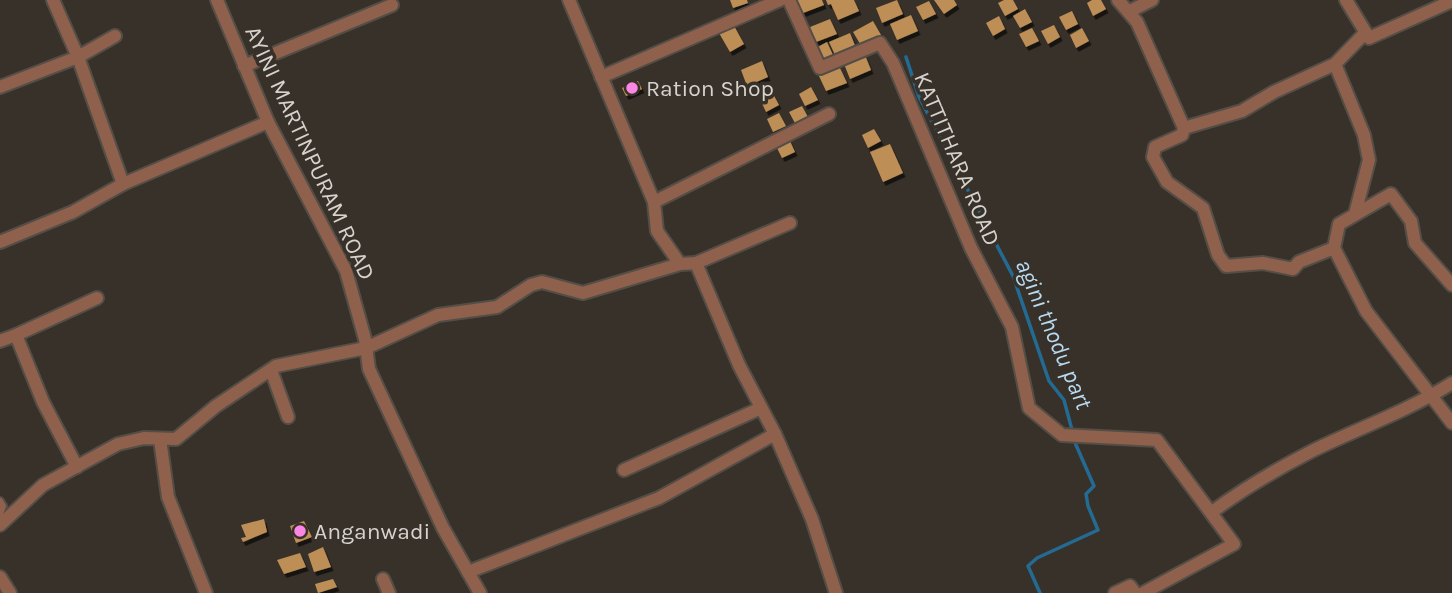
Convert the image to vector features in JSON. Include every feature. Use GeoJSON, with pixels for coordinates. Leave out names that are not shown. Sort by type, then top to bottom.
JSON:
{"type":"FeatureCollection","features":[{"type":"Feature","properties":{"kind":"street"},"geometry":{"type":"LineString","coordinates":[[52,0],[78,57],[123,184]]}},
{"type":"Feature","properties":{"kind":"street","name":"AYINI MARTINPURAM ROAD"},"geometry":{"type":"LineString","coordinates":[[217,0],[268,122],[333,243],[349,281],[369,369],[443,528],[480,593]]}},
{"type":"Feature","properties":{"kind":"street"},"geometry":{"type":"LineString","coordinates":[[569,0],[654,202],[657,231],[680,264]]}},
{"type":"Feature","properties":{"kind":"street"},"geometry":{"type":"LineString","coordinates":[[601,77],[780,0]]}},
{"type":"Feature","properties":{"kind":"street","name":"KATTITHARA ROAD"},"geometry":{"type":"LineString","coordinates":[[789,0],[820,68],[880,43],[893,63],[932,151],[944,190],[1012,327],[1029,408],[1062,435],[1157,440],[1234,544],[1143,593]]}},
{"type":"Feature","properties":{"kind":"street"},"geometry":{"type":"LineString","coordinates":[[1118,0],[1130,10],[1184,128],[1182,135],[1155,147],[1153,157],[1167,182],[1203,208],[1218,255],[1226,266],[1263,263],[1293,269],[1299,262],[1334,248]]}},
{"type":"Feature","properties":{"kind":"street"},"geometry":{"type":"LineString","coordinates":[[1130,10],[1152,0]]}},
{"type":"Feature","properties":{"kind":"street"},"geometry":{"type":"LineString","coordinates":[[1346,0],[1369,38],[1452,1]]}},
{"type":"Feature","properties":{"kind":"street"},"geometry":{"type":"LineString","coordinates":[[244,66],[392,5]]}},
{"type":"Feature","properties":{"kind":"street"},"geometry":{"type":"LineString","coordinates":[[1184,128],[1242,111],[1274,92],[1335,64],[1365,33]]}},
{"type":"Feature","properties":{"kind":"street"},"geometry":{"type":"LineString","coordinates":[[1,82],[78,57],[116,36]]}},
{"type":"Feature","properties":{"kind":"street"},"geometry":{"type":"LineString","coordinates":[[1335,64],[1364,135],[1369,160],[1355,215]]}},
{"type":"Feature","properties":{"kind":"street"},"geometry":{"type":"LineString","coordinates":[[654,202],[829,114]]}},
{"type":"Feature","properties":{"kind":"street"},"geometry":{"type":"LineString","coordinates":[[0,242],[73,212],[123,184],[268,122]]}},
{"type":"Feature","properties":{"kind":"street"},"geometry":{"type":"LineString","coordinates":[[1452,285],[1415,243],[1411,221],[1391,194],[1339,224],[1334,248],[1366,310],[1452,423]]}},
{"type":"Feature","properties":{"kind":"street"},"geometry":{"type":"LineString","coordinates":[[0,525],[43,485],[118,444],[144,438],[176,439],[216,406],[271,370],[366,348],[438,315],[497,307],[531,285],[542,282],[583,293],[680,264],[696,263],[790,223]]}},
{"type":"Feature","properties":{"kind":"street"},"geometry":{"type":"LineString","coordinates":[[696,263],[739,365],[775,434],[812,519],[836,593]]}},
{"type":"Feature","properties":{"kind":"street"},"geometry":{"type":"LineString","coordinates":[[0,341],[97,298]]}},
{"type":"Feature","properties":{"kind":"street"},"geometry":{"type":"LineString","coordinates":[[16,335],[43,402],[77,467]]}},
{"type":"Feature","properties":{"kind":"street"},"geometry":{"type":"LineString","coordinates":[[271,370],[288,417]]}},
{"type":"Feature","properties":{"kind":"street"},"geometry":{"type":"LineString","coordinates":[[1212,512],[1240,492],[1312,452],[1432,396],[1452,383]]}},
{"type":"Feature","properties":{"kind":"street"},"geometry":{"type":"LineString","coordinates":[[624,471],[761,408]]}},
{"type":"Feature","properties":{"kind":"street"},"geometry":{"type":"LineString","coordinates":[[468,572],[659,498],[775,434]]}},
{"type":"Feature","properties":{"kind":"street"},"geometry":{"type":"LineString","coordinates":[[160,439],[168,497],[206,593]]}},
{"type":"Feature","properties":{"kind":"street"},"geometry":{"type":"LineString","coordinates":[[0,577],[10,593]]}},
{"type":"Feature","properties":{"kind":"street"},"geometry":{"type":"LineString","coordinates":[[383,579],[389,593]]}},
{"type":"Feature","properties":{"kind":"street"},"geometry":{"type":"LineString","coordinates":[[1115,593],[1130,586],[1135,593]]}},
{"type":"Feature","properties":{"kind":"lane"},"geometry":{"type":"LineString","coordinates":[[0,501],[3,506],[0,514]]}},
{"type":"Feature","properties":{"kind":"building"},"geometry":{"type":"Polygon","coordinates":[[[730,0],[747,0],[748,3],[733,8],[730,0]]]}},
{"type":"Feature","properties":{"kind":"building"},"geometry":{"type":"Polygon","coordinates":[[[797,0],[822,0],[824,5],[803,13],[797,0]]]}},
{"type":"Feature","properties":{"kind":"building"},"geometry":{"type":"Polygon","coordinates":[[[826,0],[854,0],[859,11],[838,20],[831,4],[828,5],[826,0]]]}},
{"type":"Feature","properties":{"kind":"building"},"geometry":{"type":"Polygon","coordinates":[[[897,0],[903,14],[882,23],[876,8],[897,0]]]}},
{"type":"Feature","properties":{"kind":"building"},"geometry":{"type":"Polygon","coordinates":[[[934,0],[954,0],[957,5],[944,14],[934,0]]]}},
{"type":"Feature","properties":{"kind":"building"},"geometry":{"type":"Polygon","coordinates":[[[1013,0],[1018,9],[1005,16],[998,3],[1013,0]]]}},
{"type":"Feature","properties":{"kind":"building"},"geometry":{"type":"Polygon","coordinates":[[[1101,0],[1106,9],[1093,16],[1087,3],[1101,0]]]}},
{"type":"Feature","properties":{"kind":"building"},"geometry":{"type":"Polygon","coordinates":[[[929,1],[936,14],[923,20],[916,7],[929,1]]]}},
{"type":"Feature","properties":{"kind":"building"},"geometry":{"type":"Polygon","coordinates":[[[1025,9],[1032,22],[1020,28],[1013,16],[1025,9]]]}},
{"type":"Feature","properties":{"kind":"building"},"geometry":{"type":"Polygon","coordinates":[[[1072,11],[1078,24],[1066,30],[1059,17],[1072,11]]]}},
{"type":"Feature","properties":{"kind":"building"},"geometry":{"type":"Polygon","coordinates":[[[911,15],[918,31],[897,40],[890,24],[911,15]]]}},
{"type":"Feature","properties":{"kind":"building"},"geometry":{"type":"Polygon","coordinates":[[[999,16],[1005,29],[993,36],[986,23],[999,16]]]}},
{"type":"Feature","properties":{"kind":"building"},"geometry":{"type":"Polygon","coordinates":[[[830,19],[837,34],[816,42],[810,27],[830,19]]]}},
{"type":"Feature","properties":{"kind":"building"},"geometry":{"type":"Polygon","coordinates":[[[873,21],[881,35],[862,47],[853,32],[873,21]]]}},
{"type":"Feature","properties":{"kind":"building"},"geometry":{"type":"Polygon","coordinates":[[[733,24],[744,44],[730,52],[719,33],[733,24]]]}},
{"type":"Feature","properties":{"kind":"building"},"geometry":{"type":"Polygon","coordinates":[[[1054,25],[1060,37],[1048,44],[1041,31],[1054,25]]]}},
{"type":"Feature","properties":{"kind":"building"},"geometry":{"type":"Polygon","coordinates":[[[1032,28],[1039,41],[1026,47],[1019,34],[1032,28]]]}},
{"type":"Feature","properties":{"kind":"building"},"geometry":{"type":"Polygon","coordinates":[[[1082,28],[1089,41],[1076,48],[1070,35],[1082,28]]]}},
{"type":"Feature","properties":{"kind":"building"},"geometry":{"type":"Polygon","coordinates":[[[850,33],[856,48],[836,57],[829,42],[850,33]]]}},
{"type":"Feature","properties":{"kind":"building"},"geometry":{"type":"Polygon","coordinates":[[[827,42],[833,55],[821,61],[814,49],[827,42]]]}},
{"type":"Feature","properties":{"kind":"building"},"geometry":{"type":"Polygon","coordinates":[[[865,55],[871,70],[850,79],[844,64],[865,55]]]}},
{"type":"Feature","properties":{"kind":"building"},"geometry":{"type":"Polygon","coordinates":[[[762,61],[768,77],[747,86],[741,70],[762,61]]]}},
{"type":"Feature","properties":{"kind":"building"},"geometry":{"type":"Polygon","coordinates":[[[840,68],[847,83],[826,91],[819,76],[840,68]]]}},
{"type":"Feature","properties":{"kind":"building","name":"Ration Shop"},"geometry":{"type":"Polygon","coordinates":[[[638,81],[642,89],[626,96],[622,88],[638,81]]]}},
{"type":"Feature","properties":{"kind":"building"},"geometry":{"type":"Polygon","coordinates":[[[811,87],[818,100],[805,106],[799,94],[811,87]]]}},
{"type":"Feature","properties":{"kind":"building"},"geometry":{"type":"Polygon","coordinates":[[[772,92],[779,105],[766,112],[760,99],[772,92]]]}},
{"type":"Feature","properties":{"kind":"building"},"geometry":{"type":"Polygon","coordinates":[[[802,106],[809,119],[796,125],[789,112],[802,106]]]}},
{"type":"Feature","properties":{"kind":"building"},"geometry":{"type":"Polygon","coordinates":[[[779,113],[786,126],[773,132],[767,119],[779,113]]]}},
{"type":"Feature","properties":{"kind":"building"},"geometry":{"type":"Polygon","coordinates":[[[874,129],[881,141],[868,148],[862,135],[874,129]]]}},
{"type":"Feature","properties":{"kind":"building"},"geometry":{"type":"Polygon","coordinates":[[[789,139],[795,152],[782,158],[776,146],[789,139]]]}},
{"type":"Feature","properties":{"kind":"building"},"geometry":{"type":"Polygon","coordinates":[[[890,144],[903,173],[883,182],[870,152],[890,144]]]}},
{"type":"Feature","properties":{"kind":"building"},"geometry":{"type":"Polygon","coordinates":[[[264,519],[267,532],[243,542],[241,538],[246,537],[241,525],[264,519]]]}},
{"type":"Feature","properties":{"kind":"building","name":"Anganwadi"},"geometry":{"type":"Polygon","coordinates":[[[304,521],[312,537],[296,543],[290,526],[304,521]]]}},
{"type":"Feature","properties":{"kind":"building"},"geometry":{"type":"Polygon","coordinates":[[[323,547],[331,567],[314,572],[308,554],[323,547]]]}},
{"type":"Feature","properties":{"kind":"building"},"geometry":{"type":"Polygon","coordinates":[[[300,553],[306,567],[284,574],[277,560],[300,553]]]}},
{"type":"Feature","properties":{"kind":"building"},"geometry":{"type":"Polygon","coordinates":[[[333,579],[337,587],[318,593],[315,584],[333,579]]]}},
{"type":"Feature","properties":{"kind":"waterway","name":"agini thodu part"},"geometry":{"type":"LineString","coordinates":[[906,57],[919,97],[1013,276],[1049,381],[1064,400],[1076,445],[1094,486],[1086,494],[1098,530],[1037,558],[1028,566],[1040,593]]}},
{"type":"Feature","properties":{"kind":"place","name":"Ration Shop"},"geometry":{"type":"Point","coordinates":[632,88]}},
{"type":"Feature","properties":{"kind":"place","name":"Anganwadi"},"geometry":{"type":"Point","coordinates":[300,531]}}]}
